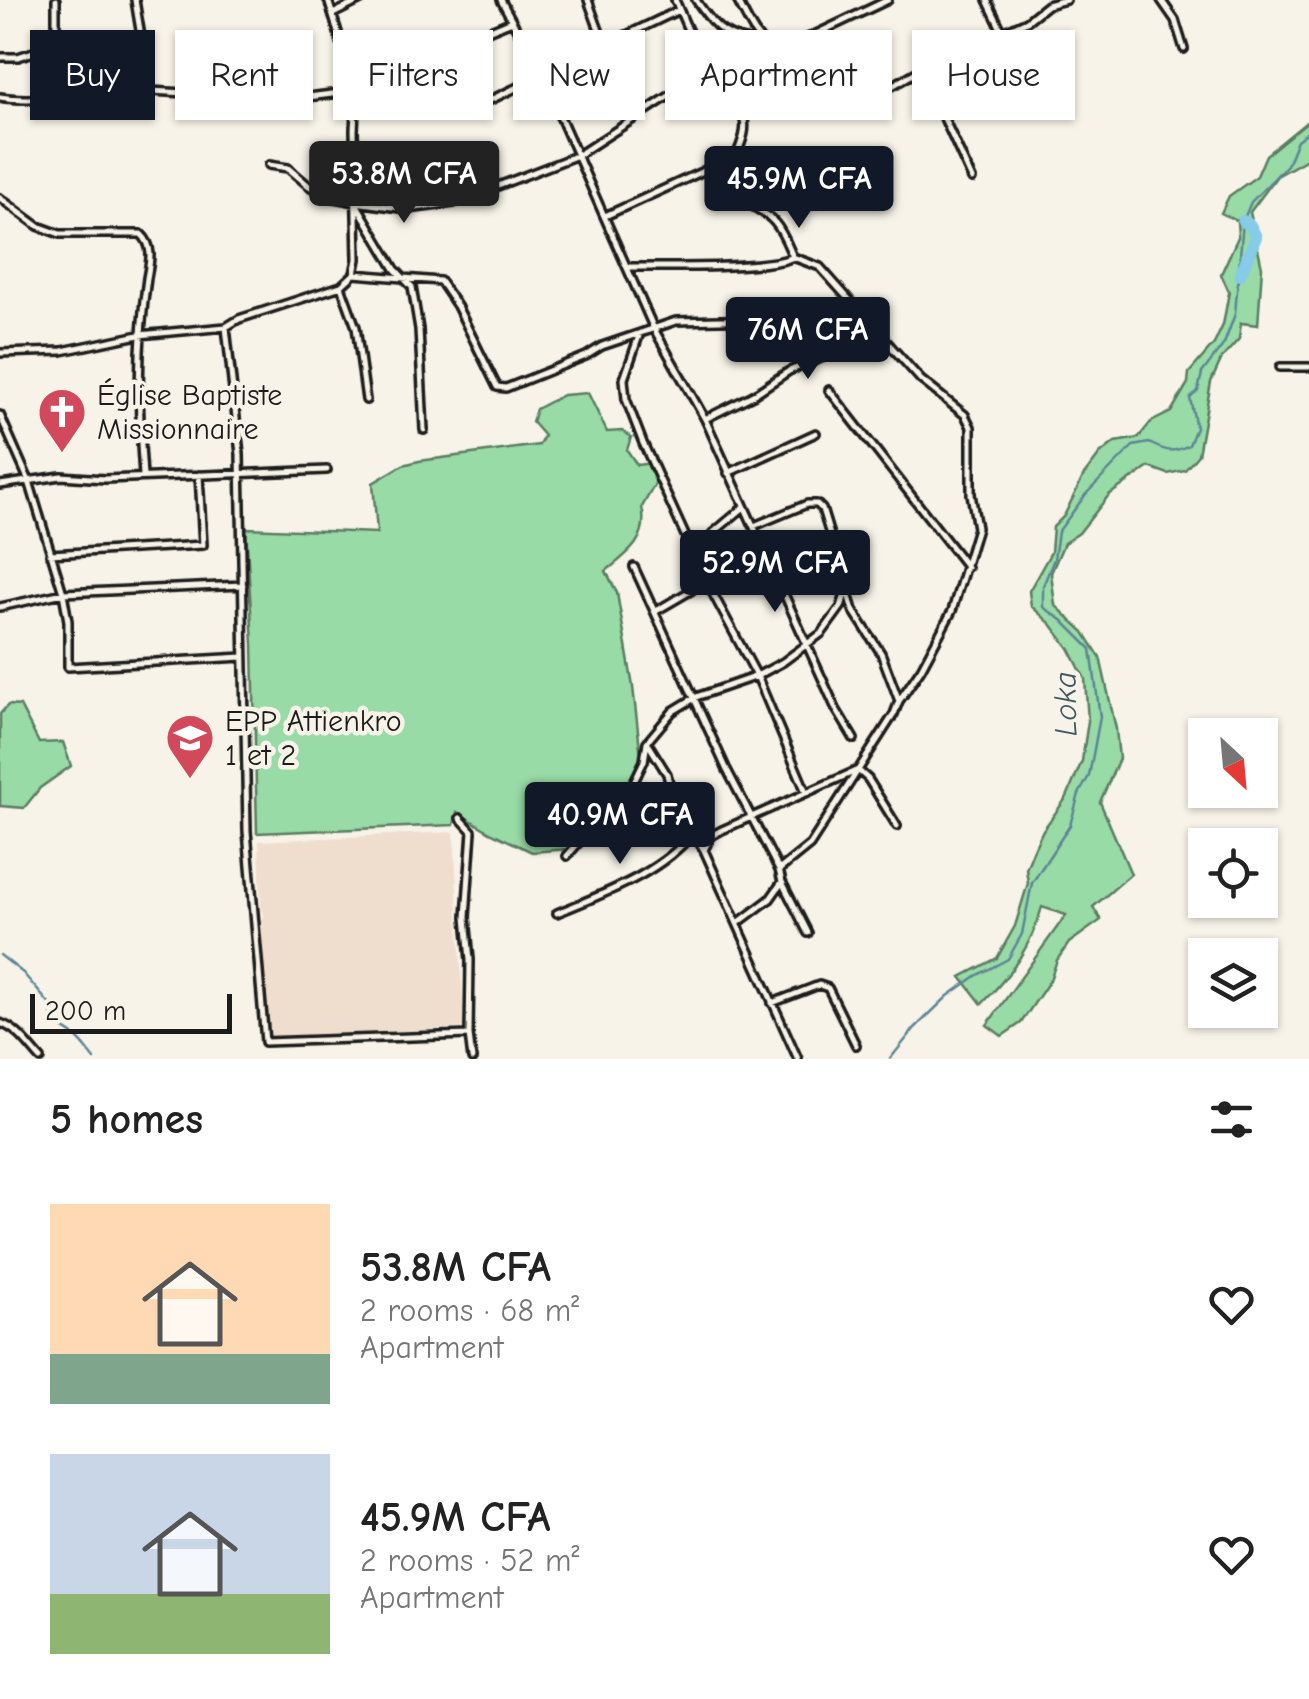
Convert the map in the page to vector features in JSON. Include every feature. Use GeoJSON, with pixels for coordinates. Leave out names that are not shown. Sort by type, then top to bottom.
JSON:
{"type":"FeatureCollection","features":[{"type":"Feature","properties":{"kind":"street"},"geometry":{"type":"LineString","coordinates":[[0,56],[18,57],[49,47],[56,28],[56,0]]}},
{"type":"Feature","properties":{"kind":"street"},"geometry":{"type":"LineString","coordinates":[[135,0],[140,30]]}},
{"type":"Feature","properties":{"kind":"street"},"geometry":{"type":"LineString","coordinates":[[328,0],[338,30]]}},
{"type":"Feature","properties":{"kind":"street"},"geometry":{"type":"LineString","coordinates":[[333,14],[361,0]]}},
{"type":"Feature","properties":{"kind":"street"},"geometry":{"type":"LineString","coordinates":[[501,0],[517,30]]}},
{"type":"Feature","properties":{"kind":"street"},"geometry":{"type":"LineString","coordinates":[[588,0],[599,30]]}},
{"type":"Feature","properties":{"kind":"street"},"geometry":{"type":"LineString","coordinates":[[675,0],[689,30]]}},
{"type":"Feature","properties":{"kind":"street"},"geometry":{"type":"LineString","coordinates":[[696,0],[714,26],[722,30]]}},
{"type":"Feature","properties":{"kind":"street"},"geometry":{"type":"LineString","coordinates":[[738,0],[755,30]]}},
{"type":"Feature","properties":{"kind":"street"},"geometry":{"type":"LineString","coordinates":[[825,30],[888,0]]}},
{"type":"Feature","properties":{"kind":"street"},"geometry":{"type":"LineString","coordinates":[[987,0],[1002,30]]}},
{"type":"Feature","properties":{"kind":"street"},"geometry":{"type":"LineString","coordinates":[[1004,30],[1028,20],[1042,8],[1066,0]]}},
{"type":"Feature","properties":{"kind":"street"},"geometry":{"type":"LineString","coordinates":[[1161,0],[1175,20],[1184,50]]}},
{"type":"Feature","properties":{"kind":"street"},"geometry":{"type":"LineString","coordinates":[[635,30],[679,10]]}},
{"type":"Feature","properties":{"kind":"street"},"geometry":{"type":"LineString","coordinates":[[490,30],[512,21]]}},
{"type":"Feature","properties":{"kind":"street"},"geometry":{"type":"LineString","coordinates":[[155,91],[292,100],[333,94]]}},
{"type":"Feature","properties":{"kind":"street"},"geometry":{"type":"LineString","coordinates":[[0,97],[30,100]]}},
{"type":"Feature","properties":{"kind":"street"},"geometry":{"type":"LineString","coordinates":[[269,166],[288,168],[330,197],[355,202],[408,208],[454,203],[578,155],[665,99]]}},
{"type":"Feature","properties":{"kind":"street"},"geometry":{"type":"LineString","coordinates":[[0,353],[62,352],[139,334],[226,327],[239,319],[342,286],[354,274],[358,260],[356,120]]}},
{"type":"Feature","properties":{"kind":"street"},"geometry":{"type":"LineString","coordinates":[[562,120],[654,329],[705,419],[836,709],[854,740]]}},
{"type":"Feature","properties":{"kind":"street"},"geometry":{"type":"LineString","coordinates":[[744,120],[742,139],[734,156],[734,184],[743,201],[774,221],[793,257],[820,267],[921,380],[965,415],[970,427],[972,494],[978,528],[952,611],[921,669],[810,845],[779,870]]}},
{"type":"Feature","properties":{"kind":"street"},"geometry":{"type":"LineString","coordinates":[[945,120],[972,179]]}},
{"type":"Feature","properties":{"kind":"street"},"geometry":{"type":"LineString","coordinates":[[605,216],[734,156]]}},
{"type":"Feature","properties":{"kind":"street"},"geometry":{"type":"LineString","coordinates":[[0,198],[38,226],[60,234],[141,234],[148,241],[150,256],[139,334],[142,476]]}},
{"type":"Feature","properties":{"kind":"street"},"geometry":{"type":"LineString","coordinates":[[355,202],[395,270],[412,288],[419,329],[424,430]]}},
{"type":"Feature","properties":{"kind":"street"},"geometry":{"type":"LineString","coordinates":[[629,267],[786,262],[793,257]]}},
{"type":"Feature","properties":{"kind":"street"},"geometry":{"type":"LineString","coordinates":[[354,274],[440,280],[497,386],[506,388],[602,346],[676,321],[805,318],[855,308]]}},
{"type":"Feature","properties":{"kind":"street"},"geometry":{"type":"LineString","coordinates":[[342,286],[356,327],[366,400]]}},
{"type":"Feature","properties":{"kind":"street"},"geometry":{"type":"LineString","coordinates":[[705,419],[789,371],[846,348],[856,330],[855,308]]}},
{"type":"Feature","properties":{"kind":"street"},"geometry":{"type":"LineString","coordinates":[[226,327],[240,454],[248,850],[265,1042],[469,1035]]}},
{"type":"Feature","properties":{"kind":"street"},"geometry":{"type":"LineString","coordinates":[[640,333],[624,379],[626,399],[704,577],[757,676],[806,792]]}},
{"type":"Feature","properties":{"kind":"street"},"geometry":{"type":"LineString","coordinates":[[1280,368],[1309,367]]}},
{"type":"Feature","properties":{"kind":"street"},"geometry":{"type":"LineString","coordinates":[[828,390],[967,567]]}},
{"type":"Feature","properties":{"kind":"street"},"geometry":{"type":"LineString","coordinates":[[0,415],[29,481],[63,593],[68,622],[68,667],[243,657]]}},
{"type":"Feature","properties":{"kind":"street"},"geometry":{"type":"LineString","coordinates":[[728,472],[816,433]]}},
{"type":"Feature","properties":{"kind":"street"},"geometry":{"type":"LineString","coordinates":[[0,485],[61,476],[105,479],[327,470]]}},
{"type":"Feature","properties":{"kind":"street"},"geometry":{"type":"LineString","coordinates":[[50,554],[203,545],[199,476]]}},
{"type":"Feature","properties":{"kind":"street"},"geometry":{"type":"LineString","coordinates":[[754,526],[807,504],[817,504],[853,610],[881,654],[900,701]]}},
{"type":"Feature","properties":{"kind":"street"},"geometry":{"type":"LineString","coordinates":[[656,611],[692,590],[704,577],[713,533],[744,506]]}},
{"type":"Feature","properties":{"kind":"street"},"geometry":{"type":"LineString","coordinates":[[634,567],[808,933]]}},
{"type":"Feature","properties":{"kind":"street"},"geometry":{"type":"LineString","coordinates":[[0,607],[63,593],[243,585]]}},
{"type":"Feature","properties":{"kind":"street"},"geometry":{"type":"LineString","coordinates":[[567,856],[631,788],[644,760],[646,742],[673,711],[696,698],[757,676],[808,644],[822,633],[841,607],[846,591]]}},
{"type":"Feature","properties":{"kind":"street"},"geometry":{"type":"LineString","coordinates":[[646,742],[667,774],[673,802],[704,850],[798,1059]]}},
{"type":"Feature","properties":{"kind":"street"},"geometry":{"type":"LineString","coordinates":[[704,850],[712,836],[858,770]]}},
{"type":"Feature","properties":{"kind":"street"},"geometry":{"type":"LineString","coordinates":[[858,770],[868,779],[896,826]]}},
{"type":"Feature","properties":{"kind":"street"},"geometry":{"type":"LineString","coordinates":[[460,818],[472,831],[466,918],[472,1059]]}},
{"type":"Feature","properties":{"kind":"street"},"geometry":{"type":"LineString","coordinates":[[557,912],[633,881],[683,846],[694,832]]}},
{"type":"Feature","properties":{"kind":"street"},"geometry":{"type":"LineString","coordinates":[[738,923],[770,898],[782,882]]}},
{"type":"Feature","properties":{"kind":"street"},"geometry":{"type":"LineString","coordinates":[[772,1003],[819,986],[828,988],[856,1045]]}},
{"type":"Feature","properties":{"kind":"street"},"geometry":{"type":"LineString","coordinates":[[0,1024],[26,1042],[40,1059]]}},
{"type":"Feature","properties":{"kind":"shaded area"},"geometry":{"type":"Polygon","coordinates":[[[454,832],[464,1028],[267,1038],[259,841],[454,832]]]}},
{"type":"Feature","properties":{"kind":"green space"},"geometry":{"type":"Polygon","coordinates":[[[1309,120],[1309,158],[1277,176],[1250,212],[1262,267],[1258,325],[1241,323],[1239,339],[1222,358],[1211,382],[1198,455],[1185,470],[1168,474],[1149,467],[1109,495],[1079,533],[1064,543],[1051,573],[1055,605],[1084,632],[1100,657],[1119,759],[1100,802],[1131,874],[1093,907],[1101,920],[1069,943],[1021,1023],[1002,1036],[987,1025],[1066,915],[1042,907],[1019,959],[982,1004],[961,977],[997,958],[1015,926],[1028,883],[1026,869],[1043,830],[1067,797],[1082,761],[1088,721],[1085,679],[1069,648],[1031,606],[1029,591],[1051,552],[1053,527],[1064,516],[1084,475],[1115,442],[1138,438],[1151,422],[1171,412],[1188,383],[1189,373],[1214,344],[1223,325],[1229,292],[1221,274],[1238,237],[1237,221],[1221,213],[1229,196],[1257,176],[1266,155],[1309,120]]]}},
{"type":"Feature","properties":{"kind":"green space"},"geometry":{"type":"Polygon","coordinates":[[[588,393],[607,432],[622,431],[631,437],[627,450],[637,465],[652,463],[656,482],[642,507],[640,537],[606,571],[617,593],[641,757],[623,792],[593,818],[568,849],[532,852],[457,812],[454,825],[257,833],[246,528],[377,533],[373,483],[403,465],[419,461],[539,445],[544,436],[532,422],[536,409],[563,395],[588,393]]]}},
{"type":"Feature","properties":{"kind":"green space"},"geometry":{"type":"Polygon","coordinates":[[[8,705],[20,706],[39,743],[63,742],[71,766],[40,788],[24,808],[0,806],[0,714],[8,705]]]}},
{"type":"Feature","properties":{"kind":"waterway","name":"Loka"},"geometry":{"type":"LineString","coordinates":[[890,1059],[948,996],[1008,959],[1022,934],[1032,883],[1070,825],[1089,776],[1100,717],[1091,649],[1043,607],[1043,586],[1054,559],[1058,532],[1086,494],[1133,446],[1149,443],[1173,450],[1189,445],[1196,428],[1190,398],[1198,391],[1202,373],[1224,344],[1235,314],[1243,221],[1251,202],[1287,165],[1297,140],[1309,131]]}},
{"type":"Feature","properties":{"kind":"waterway","name":"Loka"},"geometry":{"type":"LineString","coordinates":[[1240,275],[1256,237],[1243,221]]}},
{"type":"Feature","properties":{"kind":"waterway"},"geometry":{"type":"LineString","coordinates":[[0,955],[23,973],[51,1006],[55,1022],[80,1040],[95,1059]]}},
{"type":"Feature","properties":{"kind":"place","name":"Église Baptiste Missionnaire"},"geometry":{"type":"Point","coordinates":[62,454]}},
{"type":"Feature","properties":{"kind":"place","name":"EPP Attienkro 1 et 2"},"geometry":{"type":"Point","coordinates":[190,780]}}]}
